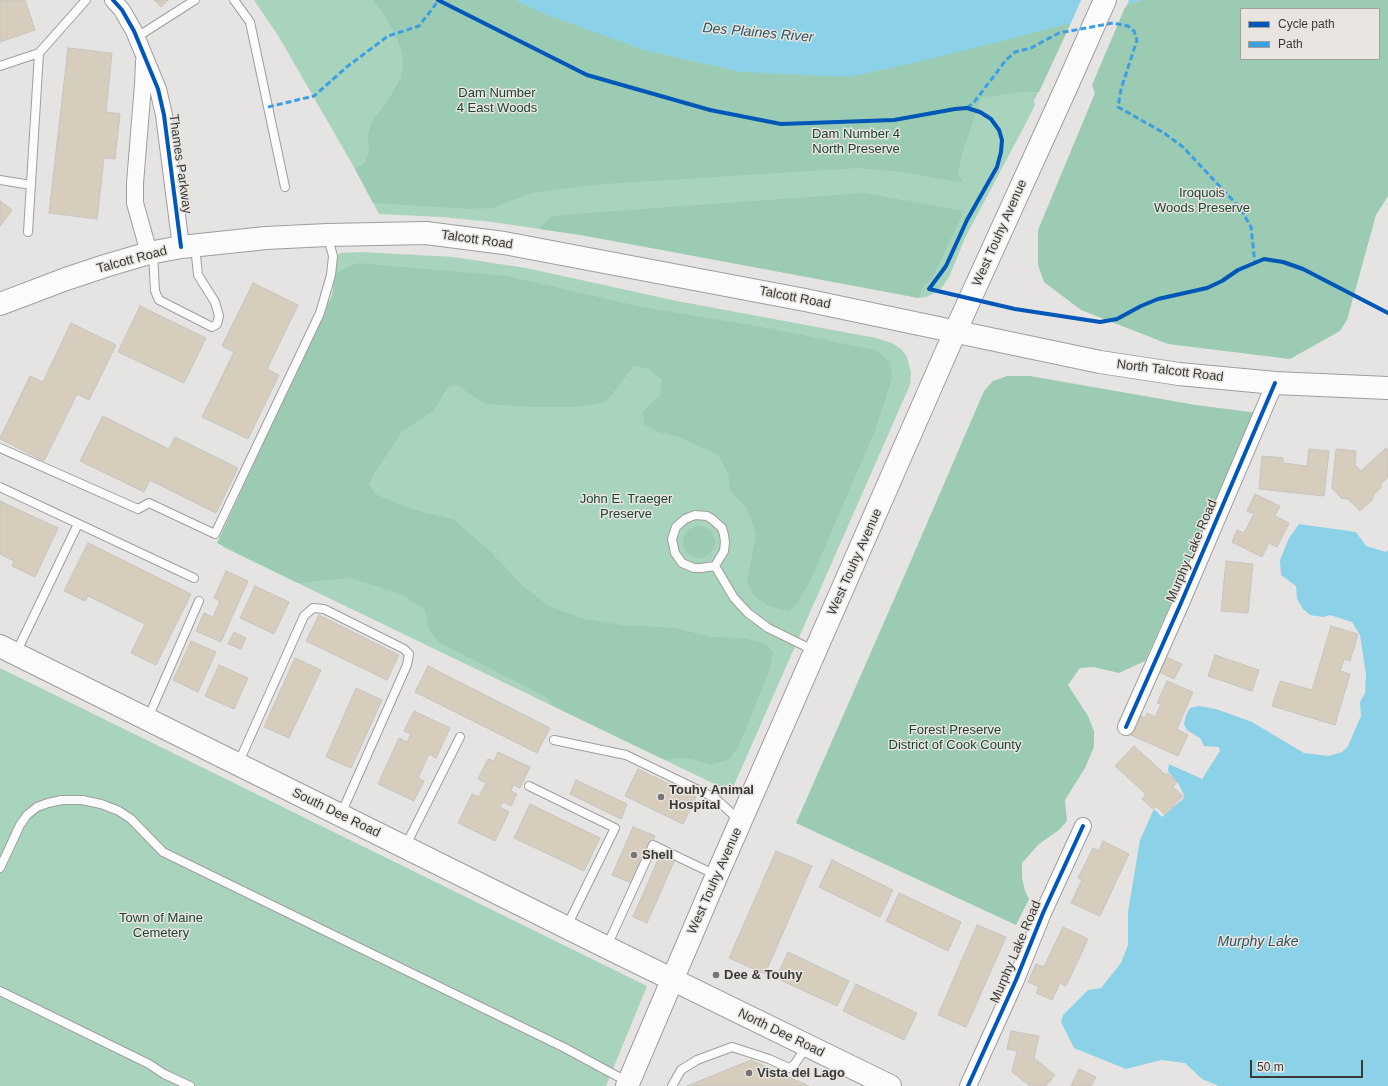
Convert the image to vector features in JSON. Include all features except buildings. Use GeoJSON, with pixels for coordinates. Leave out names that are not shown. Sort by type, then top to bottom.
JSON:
{"type":"FeatureCollection","features":[{"type":"Feature","properties":{"kind":"main road","name":"West Touhy Avenue"},"geometry":{"type":"LineString","coordinates":[[628,1084],[717,875],[955,332],[1105,0]]}},
{"type":"Feature","properties":{"kind":"main road","name":"Talcott Road"},"geometry":{"type":"LineString","coordinates":[[0,304],[66,279],[151,253],[188,246],[266,238],[426,233],[504,243],[805,300],[955,332]]}},
{"type":"Feature","properties":{"kind":"main road","name":"North Talcott Road"},"geometry":{"type":"LineString","coordinates":[[955,332],[1100,362],[1179,374],[1276,383],[1388,388]]}},
{"type":"Feature","properties":{"kind":"main road","name":"South Dee Road"},"geometry":{"type":"LineString","coordinates":[[8,650],[673,980]]}},
{"type":"Feature","properties":{"kind":"main road","name":"North Dee Road"},"geometry":{"type":"LineString","coordinates":[[673,980],[890,1086]]}},
{"type":"Feature","properties":{"kind":"street","name":"Thames Parkway"},"geometry":{"type":"LineString","coordinates":[[113,0],[122,10],[137,37],[158,89],[188,246]]}},
{"type":"Feature","properties":{"kind":"street","name":"Thames Parkway"},"geometry":{"type":"LineString","coordinates":[[144,56],[135,183],[135,203],[151,253]]}},
{"type":"Feature","properties":{"kind":"street","name":"Murphy Lake Road"},"geometry":{"type":"LineString","coordinates":[[1126,727],[1276,383]]}},
{"type":"Feature","properties":{"kind":"street","name":"Murphy Lake Road"},"geometry":{"type":"LineString","coordinates":[[968,1086],[1083,826]]}},
{"type":"Feature","properties":{"kind":"lane"},"geometry":{"type":"LineString","coordinates":[[0,66],[39,53],[86,0]]}},
{"type":"Feature","properties":{"kind":"lane"},"geometry":{"type":"LineString","coordinates":[[137,37],[195,0]]}},
{"type":"Feature","properties":{"kind":"lane"},"geometry":{"type":"LineString","coordinates":[[234,0],[250,22],[285,187]]}},
{"type":"Feature","properties":{"kind":"lane"},"geometry":{"type":"LineString","coordinates":[[28,232],[39,53]]}},
{"type":"Feature","properties":{"kind":"lane"},"geometry":{"type":"LineString","coordinates":[[0,180],[31,185]]}},
{"type":"Feature","properties":{"kind":"lane"},"geometry":{"type":"LineString","coordinates":[[0,448],[138,509],[149,503],[215,534],[320,313],[331,275],[332,256],[327,235]]}},
{"type":"Feature","properties":{"kind":"lane"},"geometry":{"type":"LineString","coordinates":[[151,253],[155,291],[159,300],[212,327],[217,324],[219,316],[215,302],[198,275],[188,246]]}},
{"type":"Feature","properties":{"kind":"lane"},"geometry":{"type":"LineString","coordinates":[[0,487],[194,578]]}},
{"type":"Feature","properties":{"kind":"lane"},"geometry":{"type":"LineString","coordinates":[[695,515],[706,516],[718,523],[722,528],[725,542],[724,551],[715,566],[694,568],[682,563],[675,553],[672,540],[674,532],[680,523],[685,519],[695,515]]}},
{"type":"Feature","properties":{"kind":"lane"},"geometry":{"type":"LineString","coordinates":[[8,650],[78,524]]}},
{"type":"Feature","properties":{"kind":"lane"},"geometry":{"type":"LineString","coordinates":[[715,566],[734,598],[748,613],[768,628],[816,652]]}},
{"type":"Feature","properties":{"kind":"lane"},"geometry":{"type":"LineString","coordinates":[[147,719],[199,601]]}},
{"type":"Feature","properties":{"kind":"lane"},"geometry":{"type":"LineString","coordinates":[[238,764],[304,616],[313,608],[324,609],[331,612],[404,648],[409,654],[407,665],[340,814]]}},
{"type":"Feature","properties":{"kind":"lane"},"geometry":{"type":"LineString","coordinates":[[405,847],[460,737]]}},
{"type":"Feature","properties":{"kind":"lane"},"geometry":{"type":"LineString","coordinates":[[554,740],[626,755],[715,798],[741,822]]}},
{"type":"Feature","properties":{"kind":"lane"},"geometry":{"type":"LineString","coordinates":[[530,786],[615,828],[567,927]]}},
{"type":"Feature","properties":{"kind":"lane"},"geometry":{"type":"LineString","coordinates":[[0,868],[20,825],[27,815],[37,807],[62,800],[82,800],[102,804],[119,811],[131,819],[163,852],[558,1045],[628,1084]]}},
{"type":"Feature","properties":{"kind":"lane"},"geometry":{"type":"LineString","coordinates":[[606,947],[653,846],[717,875]]}},
{"type":"Feature","properties":{"kind":"lane"},"geometry":{"type":"LineString","coordinates":[[0,991],[149,1064],[164,1074],[190,1086]]}},
{"type":"Feature","properties":{"kind":"lane"},"geometry":{"type":"LineString","coordinates":[[672,1086],[681,1070],[697,1060],[732,1047],[769,1059],[789,1068],[794,1065],[807,1045]]}},
{"type":"Feature","properties":{"kind":"green space","name":"Dam Number 4 North Preserve"},"geometry":{"type":"Polygon","coordinates":[[[254,0],[1081,0],[1034,101],[1035,105],[966,236],[949,277],[937,292],[926,297],[919,298],[581,235],[492,222],[442,217],[379,214],[355,169],[279,37],[254,0]]]}},
{"type":"Feature","properties":{"kind":"green space","name":"Dam Number 4 East Woods"},"geometry":{"type":"Polygon","coordinates":[[[373,0],[516,0],[537,11],[644,50],[741,72],[998,42],[1071,23],[1039,92],[1021,92],[981,98],[962,154],[958,173],[963,183],[903,172],[857,168],[591,185],[532,193],[493,208],[469,209],[373,203],[355,169],[365,163],[369,152],[368,134],[373,119],[384,106],[401,78],[403,66],[402,52],[395,34],[382,11],[373,0]]]}},
{"type":"Feature","properties":{"kind":"green space","name":"Iroquois Woods Preserve"},"geometry":{"type":"Polygon","coordinates":[[[1142,0],[1388,0],[1388,196],[1376,215],[1347,320],[1340,331],[1290,359],[1168,344],[1081,310],[1044,282],[1038,265],[1038,230],[1095,93],[1092,85],[1126,5],[1142,0]]]}},
{"type":"Feature","properties":{"kind":"green space"},"geometry":{"type":"Polygon","coordinates":[[[864,193],[964,211],[932,279],[923,286],[919,298],[581,235],[539,229],[550,217],[573,214],[864,193]]]}},
{"type":"Feature","properties":{"kind":"green space","name":"John E. Traeger Preserve"},"geometry":{"type":"Polygon","coordinates":[[[362,252],[453,257],[526,268],[677,301],[876,338],[892,343],[902,350],[907,357],[911,373],[910,385],[731,792],[223,547],[357,263],[344,268],[335,274],[337,256],[340,253],[362,252]]]}},
{"type":"Feature","properties":{"kind":"green space","name":"John E. Traeger Preserve"},"geometry":{"type":"Polygon","coordinates":[[[357,263],[507,276],[642,307],[773,329],[875,350],[890,362],[892,378],[875,431],[810,581],[797,604],[789,611],[770,607],[754,596],[747,582],[756,534],[747,508],[730,491],[728,473],[718,455],[679,437],[658,432],[644,424],[643,411],[660,395],[662,380],[649,369],[634,366],[606,402],[577,407],[533,407],[486,404],[458,385],[448,387],[434,410],[402,432],[369,484],[375,494],[414,510],[453,519],[490,551],[523,586],[549,606],[581,618],[623,625],[676,628],[710,637],[744,638],[766,644],[773,652],[770,669],[738,748],[728,760],[710,765],[692,759],[677,758],[665,760],[553,706],[546,697],[440,643],[429,630],[425,610],[401,594],[350,578],[298,583],[217,543],[332,295],[335,274],[344,268],[357,263]]]}},
{"type":"Feature","properties":{"kind":"green space","name":"Forest Preserve District of Cook County"},"geometry":{"type":"Polygon","coordinates":[[[1007,376],[1030,376],[1196,405],[1258,413],[1145,661],[1119,673],[1094,667],[1080,668],[1068,685],[1088,716],[1094,731],[1094,747],[1085,768],[1065,800],[1067,821],[1059,830],[1039,844],[1022,863],[1022,878],[1025,891],[1029,899],[1016,925],[796,823],[984,391],[993,381],[1007,376]]]}},
{"type":"Feature","properties":{"kind":"green space"},"geometry":{"type":"Polygon","coordinates":[[[699,526],[705,527],[712,533],[715,542],[714,548],[708,555],[699,558],[693,557],[686,551],[683,542],[684,536],[690,529],[699,526]]]}},
{"type":"Feature","properties":{"kind":"green space","name":"Town of Maine Cemetery"},"geometry":{"type":"Polygon","coordinates":[[[0,668],[647,986],[606,1086],[0,1086],[0,668]]]}},
{"type":"Feature","properties":{"kind":"water","name":"Des Plaines River"},"geometry":{"type":"Polygon","coordinates":[[[516,0],[1142,0],[1071,23],[909,64],[848,77],[741,72],[644,50],[537,11],[516,0]]]}},
{"type":"Feature","properties":{"kind":"water","name":"Murphy Lake"},"geometry":{"type":"Polygon","coordinates":[[[1299,524],[1356,532],[1366,546],[1386,552],[1388,550],[1388,1086],[1219,1086],[1202,1079],[1185,1063],[1161,1060],[1126,1069],[1074,1048],[1061,1022],[1063,1015],[1088,990],[1101,988],[1121,963],[1128,945],[1128,912],[1140,840],[1154,809],[1162,817],[1183,799],[1184,795],[1178,783],[1168,771],[1169,764],[1202,779],[1220,751],[1219,747],[1204,746],[1200,738],[1187,730],[1184,724],[1186,715],[1190,708],[1199,706],[1216,709],[1252,722],[1304,753],[1329,756],[1342,752],[1348,746],[1361,716],[1360,702],[1365,693],[1366,674],[1360,635],[1352,622],[1330,615],[1323,617],[1310,615],[1303,609],[1297,599],[1296,586],[1281,575],[1280,560],[1289,538],[1299,524]]]}},
{"type":"Feature","properties":{"kind":"pier"},"geometry":{"type":"Polygon","coordinates":[[[1081,0],[1129,0],[1126,7],[1070,25],[1081,0]]]}},
{"type":"Feature","properties":{"kind":"marked path"},"geometry":{"type":"LineString","coordinates":[[268,107],[314,96],[348,66],[388,36],[419,26],[439,0]]}},
{"type":"Feature","properties":{"kind":"marked path"},"geometry":{"type":"LineString","coordinates":[[967,108],[975,101],[1006,60],[1015,52],[1031,48],[1059,33],[1113,23],[1128,26],[1134,31],[1137,40],[1121,89],[1118,107],[1164,133],[1183,147],[1240,208],[1251,227],[1255,264]]}},
{"type":"Feature","properties":{"kind":"cycle path"},"geometry":{"type":"LineString","coordinates":[[113,0],[122,10],[134,31],[158,89],[164,115],[181,247]]}},
{"type":"Feature","properties":{"kind":"cycle path"},"geometry":{"type":"LineString","coordinates":[[438,0],[587,75],[710,110],[781,124],[894,120],[967,108],[980,112],[991,119],[999,130],[1002,140],[1001,152],[997,167],[967,220],[946,266],[929,289],[1015,309],[1100,322],[1117,319],[1158,299],[1207,288],[1222,281],[1238,270],[1264,259],[1283,262],[1303,269],[1388,313]]}},
{"type":"Feature","properties":{"kind":"cycle path"},"geometry":{"type":"LineString","coordinates":[[1126,727],[1275,383]]}},
{"type":"Feature","properties":{"kind":"cycle path"},"geometry":{"type":"LineString","coordinates":[[968,1086],[1016,980],[1043,913],[1083,826]]}},
{"type":"Feature","properties":{"kind":"place","name":"Touhy Animal Hospital"},"geometry":{"type":"Point","coordinates":[661,797]}},
{"type":"Feature","properties":{"kind":"place","name":"Shell"},"geometry":{"type":"Point","coordinates":[634,855]}},
{"type":"Feature","properties":{"kind":"place","name":"Dee & Touhy"},"geometry":{"type":"Point","coordinates":[716,975]}},
{"type":"Feature","properties":{"kind":"place","name":"Vista del Lago"},"geometry":{"type":"Point","coordinates":[749,1073]}}]}
